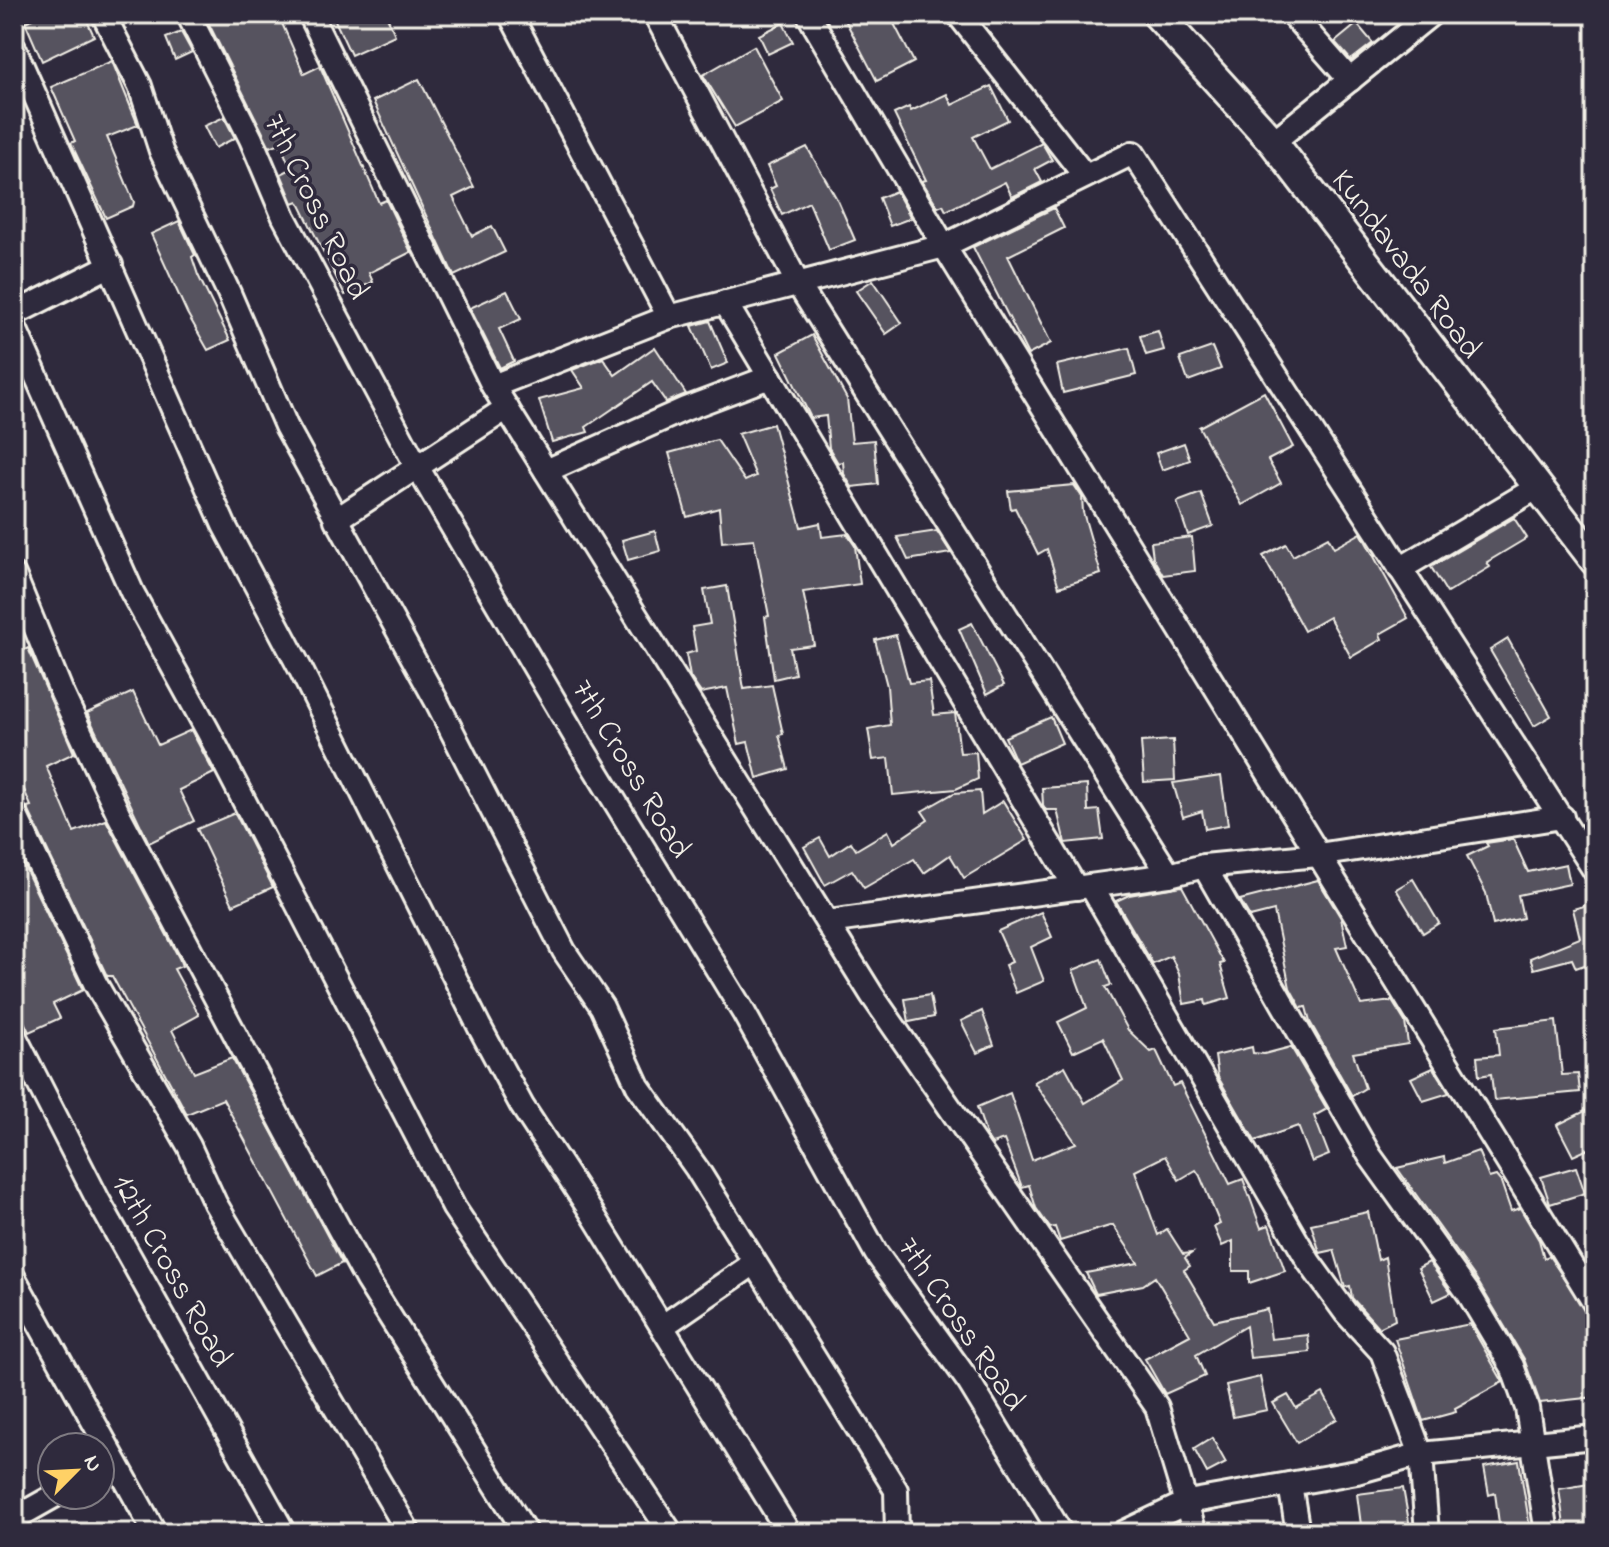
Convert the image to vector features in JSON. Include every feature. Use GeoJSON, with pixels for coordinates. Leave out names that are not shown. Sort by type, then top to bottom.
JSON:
{"type":"FeatureCollection","features":[{"type":"Feature","properties":{"kind":"street"},"geometry":{"type":"LineString","coordinates":[[103,14],[140,86],[161,151],[229,293],[286,426],[437,702],[564,951],[602,1007],[638,1086],[697,1169],[753,1264],[896,1490],[897,1533]]}},
{"type":"Feature","properties":{"kind":"street","name":"7th Cross Road"},"geometry":{"type":"LineString","coordinates":[[188,14],[251,139],[284,217],[416,465],[575,736],[744,1013],[876,1253],[969,1382],[1061,1533]]}},
{"type":"Feature","properties":{"kind":"street"},"geometry":{"type":"LineString","coordinates":[[310,14],[493,386],[872,995],[1157,1407],[1195,1533]]}},
{"type":"Feature","properties":{"kind":"street"},"geometry":{"type":"LineString","coordinates":[[510,14],[669,317]]}},
{"type":"Feature","properties":{"kind":"street"},"geometry":{"type":"LineString","coordinates":[[655,14],[798,284],[1169,875]]}},
{"type":"Feature","properties":{"kind":"street"},"geometry":{"type":"LineString","coordinates":[[808,14],[944,246],[1595,1304]]}},
{"type":"Feature","properties":{"kind":"street"},"geometry":{"type":"LineString","coordinates":[[958,14],[1085,176]]}},
{"type":"Feature","properties":{"kind":"street","name":"Kundavada Road"},"geometry":{"type":"LineString","coordinates":[[1157,14],[1273,142],[1595,561]]}},
{"type":"Feature","properties":{"kind":"street"},"geometry":{"type":"LineString","coordinates":[[1292,14],[1350,80]]}},
{"type":"Feature","properties":{"kind":"street"},"geometry":{"type":"LineString","coordinates":[[1273,142],[1431,14]]}},
{"type":"Feature","properties":{"kind":"street"},"geometry":{"type":"LineString","coordinates":[[14,48],[224,525],[301,670],[479,1026],[522,1106],[663,1326],[741,1460],[789,1533]]}},
{"type":"Feature","properties":{"kind":"street"},"geometry":{"type":"LineString","coordinates":[[493,386],[669,317],[944,246],[1133,153],[1595,871]]}},
{"type":"Feature","properties":{"kind":"street"},"geometry":{"type":"LineString","coordinates":[[14,314],[111,265]]}},
{"type":"Feature","properties":{"kind":"street"},"geometry":{"type":"LineString","coordinates":[[725,302],[1309,1262],[1346,1313],[1382,1352],[1421,1454],[1427,1533]]}},
{"type":"Feature","properties":{"kind":"street"},"geometry":{"type":"LineString","coordinates":[[14,326],[132,592],[208,731],[454,1208],[671,1533]]}},
{"type":"Feature","properties":{"kind":"street"},"geometry":{"type":"LineString","coordinates":[[546,471],[685,409],[770,377]]}},
{"type":"Feature","properties":{"kind":"street"},"geometry":{"type":"LineString","coordinates":[[336,520],[507,408]]}},
{"type":"Feature","properties":{"kind":"street"},"geometry":{"type":"LineString","coordinates":[[1400,569],[1538,487]]}},
{"type":"Feature","properties":{"kind":"street"},"geometry":{"type":"LineString","coordinates":[[14,575],[62,693],[119,815],[299,1155],[367,1280],[526,1533]]}},
{"type":"Feature","properties":{"kind":"street"},"geometry":{"type":"LineString","coordinates":[[14,812],[95,983],[189,1146],[215,1203],[409,1533]]}},
{"type":"Feature","properties":{"kind":"street"},"geometry":{"type":"LineString","coordinates":[[828,922],[1169,875],[1204,866],[1318,855],[1562,817]]}},
{"type":"Feature","properties":{"kind":"street"},"geometry":{"type":"LineString","coordinates":[[1204,866],[1370,1156],[1492,1329],[1512,1366],[1527,1408],[1547,1533]]}},
{"type":"Feature","properties":{"kind":"street","name":"12th Cross Road"},"geometry":{"type":"LineString","coordinates":[[14,1035],[105,1213],[284,1533]]}},
{"type":"Feature","properties":{"kind":"street"},"geometry":{"type":"LineString","coordinates":[[663,1326],[753,1264]]}},
{"type":"Feature","properties":{"kind":"street"},"geometry":{"type":"LineString","coordinates":[[14,1278],[90,1431]]}},
{"type":"Feature","properties":{"kind":"street"},"geometry":{"type":"LineString","coordinates":[[1123,1533],[1188,1502],[1357,1472],[1421,1454],[1595,1437]]}},
{"type":"Feature","properties":{"kind":"street"},"geometry":{"type":"LineString","coordinates":[[116,1479],[155,1533]]}},
{"type":"Feature","properties":{"kind":"street"},"geometry":{"type":"LineString","coordinates":[[1290,1484],[1298,1533]]}},
{"type":"Feature","properties":{"kind":"street"},"geometry":{"type":"LineString","coordinates":[[19,1521],[36,1509]]}},
{"type":"Feature","properties":{"kind":"building"},"geometry":{"type":"Polygon","coordinates":[[[44,14],[84,14],[94,36],[42,61],[25,22],[44,14]]]}},
{"type":"Feature","properties":{"kind":"building"},"geometry":{"type":"Polygon","coordinates":[[[204,14],[278,14],[304,74],[320,66],[379,203],[386,200],[411,252],[369,273],[373,282],[345,295],[298,201],[293,203],[281,174],[291,169],[280,143],[270,147],[204,14]]]}},
{"type":"Feature","properties":{"kind":"building"},"geometry":{"type":"Polygon","coordinates":[[[332,14],[386,14],[395,35],[351,55],[332,14]]]}},
{"type":"Feature","properties":{"kind":"building"},"geometry":{"type":"Polygon","coordinates":[[[842,14],[889,14],[914,62],[877,81],[842,14]]]}},
{"type":"Feature","properties":{"kind":"building"},"geometry":{"type":"Polygon","coordinates":[[[783,23],[793,42],[768,54],[759,35],[783,23]]]}},
{"type":"Feature","properties":{"kind":"building"},"geometry":{"type":"Polygon","coordinates":[[[1357,24],[1373,43],[1351,60],[1335,42],[1357,24]]]}},
{"type":"Feature","properties":{"kind":"building"},"geometry":{"type":"Polygon","coordinates":[[[181,32],[192,52],[175,60],[166,38],[181,32]]]}},
{"type":"Feature","properties":{"kind":"building"},"geometry":{"type":"Polygon","coordinates":[[[754,46],[783,101],[735,127],[703,75],[754,46]]]}},
{"type":"Feature","properties":{"kind":"building"},"geometry":{"type":"Polygon","coordinates":[[[112,61],[138,125],[107,137],[134,202],[133,206],[106,218],[71,143],[75,141],[51,87],[112,61]]]}},
{"type":"Feature","properties":{"kind":"building"},"geometry":{"type":"Polygon","coordinates":[[[419,79],[474,187],[453,197],[472,236],[492,226],[505,252],[454,276],[373,101],[419,79]]]}},
{"type":"Feature","properties":{"kind":"building"},"geometry":{"type":"Polygon","coordinates":[[[991,86],[1008,120],[973,137],[990,169],[1042,143],[1052,160],[1035,169],[1042,182],[1012,197],[1005,182],[946,211],[943,205],[938,207],[922,181],[926,180],[894,114],[909,107],[911,111],[947,94],[952,105],[991,86]]]}},
{"type":"Feature","properties":{"kind":"building"},"geometry":{"type":"Polygon","coordinates":[[[224,117],[235,138],[215,148],[204,126],[224,117]]]}},
{"type":"Feature","properties":{"kind":"building"},"geometry":{"type":"Polygon","coordinates":[[[807,147],[838,201],[855,240],[829,250],[809,202],[782,215],[770,189],[776,186],[767,166],[807,147]]]}},
{"type":"Feature","properties":{"kind":"building"},"geometry":{"type":"Polygon","coordinates":[[[896,191],[911,218],[890,226],[879,198],[896,191]]]}},
{"type":"Feature","properties":{"kind":"building"},"geometry":{"type":"Polygon","coordinates":[[[1054,208],[1064,228],[1008,256],[1051,343],[1028,355],[973,247],[1054,208]]]}},
{"type":"Feature","properties":{"kind":"building"},"geometry":{"type":"Polygon","coordinates":[[[179,221],[195,255],[192,257],[198,275],[230,340],[208,350],[187,313],[151,234],[179,221]]]}},
{"type":"Feature","properties":{"kind":"building"},"geometry":{"type":"Polygon","coordinates":[[[873,280],[902,323],[886,334],[856,291],[873,280]]]}},
{"type":"Feature","properties":{"kind":"building"},"geometry":{"type":"Polygon","coordinates":[[[507,291],[521,319],[499,329],[514,361],[500,368],[470,308],[507,291]]]}},
{"type":"Feature","properties":{"kind":"building"},"geometry":{"type":"Polygon","coordinates":[[[710,321],[728,363],[711,370],[692,326],[710,321]]]}},
{"type":"Feature","properties":{"kind":"building"},"geometry":{"type":"Polygon","coordinates":[[[1158,331],[1164,350],[1146,355],[1140,336],[1158,331]]]}},
{"type":"Feature","properties":{"kind":"building"},"geometry":{"type":"Polygon","coordinates":[[[812,335],[847,399],[852,442],[874,440],[878,484],[852,487],[844,474],[843,462],[838,463],[829,448],[826,416],[811,418],[779,353],[812,335]]]}},
{"type":"Feature","properties":{"kind":"building"},"geometry":{"type":"Polygon","coordinates":[[[655,347],[686,394],[666,402],[652,382],[586,427],[588,432],[552,442],[539,400],[584,388],[572,370],[603,358],[615,375],[655,347]]]}},
{"type":"Feature","properties":{"kind":"building"},"geometry":{"type":"Polygon","coordinates":[[[1212,347],[1221,369],[1188,381],[1180,358],[1212,347]]]}},
{"type":"Feature","properties":{"kind":"building"},"geometry":{"type":"Polygon","coordinates":[[[1129,348],[1136,375],[1063,393],[1057,365],[1129,348]]]}},
{"type":"Feature","properties":{"kind":"building"},"geometry":{"type":"Polygon","coordinates":[[[1264,392],[1293,447],[1268,460],[1281,483],[1242,505],[1199,427],[1264,392]]]}},
{"type":"Feature","properties":{"kind":"building"},"geometry":{"type":"Polygon","coordinates":[[[773,424],[801,527],[820,523],[822,537],[847,534],[855,546],[860,584],[803,592],[814,645],[790,648],[795,674],[774,679],[765,617],[769,616],[754,539],[722,542],[719,508],[687,517],[669,453],[717,440],[745,481],[756,476],[738,434],[773,424]]]}},
{"type":"Feature","properties":{"kind":"building"},"geometry":{"type":"Polygon","coordinates":[[[1184,443],[1190,460],[1162,470],[1156,453],[1184,443]]]}},
{"type":"Feature","properties":{"kind":"building"},"geometry":{"type":"Polygon","coordinates":[[[1074,485],[1082,497],[1083,512],[1101,574],[1059,587],[1047,549],[1038,554],[1015,508],[1011,509],[1008,491],[1074,485]]]}},
{"type":"Feature","properties":{"kind":"building"},"geometry":{"type":"Polygon","coordinates":[[[1201,493],[1213,526],[1188,535],[1177,502],[1201,493]]]}},
{"type":"Feature","properties":{"kind":"building"},"geometry":{"type":"Polygon","coordinates":[[[1514,518],[1527,538],[1487,562],[1490,567],[1447,593],[1431,567],[1514,518]]]}},
{"type":"Feature","properties":{"kind":"building"},"geometry":{"type":"Polygon","coordinates":[[[655,531],[660,551],[628,560],[622,540],[655,531]]]}},
{"type":"Feature","properties":{"kind":"building"},"geometry":{"type":"Polygon","coordinates":[[[937,531],[951,553],[908,560],[897,537],[937,531]]]}},
{"type":"Feature","properties":{"kind":"building"},"geometry":{"type":"Polygon","coordinates":[[[1361,533],[1408,618],[1380,634],[1382,639],[1351,657],[1329,617],[1304,631],[1263,556],[1286,544],[1293,556],[1328,537],[1334,548],[1361,533]]]}},
{"type":"Feature","properties":{"kind":"building"},"geometry":{"type":"Polygon","coordinates":[[[1192,537],[1195,571],[1163,575],[1153,558],[1151,542],[1192,537]]]}},
{"type":"Feature","properties":{"kind":"building"},"geometry":{"type":"Polygon","coordinates":[[[727,586],[744,689],[772,685],[783,734],[779,735],[788,769],[757,778],[748,742],[739,744],[727,688],[701,693],[690,677],[686,654],[696,651],[692,627],[710,624],[704,590],[727,586]]]}},
{"type":"Feature","properties":{"kind":"building"},"geometry":{"type":"Polygon","coordinates":[[[972,623],[1004,685],[987,694],[959,629],[972,623]]]}},
{"type":"Feature","properties":{"kind":"building"},"geometry":{"type":"Polygon","coordinates":[[[896,635],[909,683],[929,681],[934,715],[955,713],[960,753],[976,752],[978,779],[956,789],[893,795],[889,758],[873,760],[868,729],[890,725],[887,686],[875,640],[896,635]]]}},
{"type":"Feature","properties":{"kind":"building"},"geometry":{"type":"Polygon","coordinates":[[[1508,639],[1551,716],[1534,726],[1490,650],[1508,639]]]}},
{"type":"Feature","properties":{"kind":"building"},"geometry":{"type":"Polygon","coordinates":[[[28,648],[74,753],[46,766],[74,832],[106,820],[179,958],[182,966],[174,969],[199,1015],[172,1030],[194,1073],[232,1058],[342,1263],[317,1276],[223,1099],[187,1114],[112,976],[107,976],[27,807],[31,806],[14,766],[14,655],[28,648]]]}},
{"type":"Feature","properties":{"kind":"building"},"geometry":{"type":"Polygon","coordinates":[[[133,692],[158,745],[191,730],[214,773],[179,790],[194,821],[149,843],[87,713],[133,692]]]}},
{"type":"Feature","properties":{"kind":"building"},"geometry":{"type":"Polygon","coordinates":[[[1051,717],[1062,743],[1017,763],[1005,737],[1051,717]]]}},
{"type":"Feature","properties":{"kind":"building"},"geometry":{"type":"Polygon","coordinates":[[[1173,740],[1175,780],[1144,782],[1141,742],[1173,740]]]}},
{"type":"Feature","properties":{"kind":"building"},"geometry":{"type":"Polygon","coordinates":[[[1221,776],[1228,825],[1205,829],[1202,811],[1183,817],[1173,783],[1221,776]]]}},
{"type":"Feature","properties":{"kind":"building"},"geometry":{"type":"Polygon","coordinates":[[[1087,785],[1088,811],[1099,810],[1103,839],[1065,843],[1057,810],[1046,810],[1043,805],[1042,788],[1087,785]]]}},
{"type":"Feature","properties":{"kind":"building"},"geometry":{"type":"Polygon","coordinates":[[[980,791],[982,814],[1003,801],[1027,840],[964,878],[950,855],[924,873],[914,859],[864,888],[852,870],[825,885],[804,847],[820,838],[830,856],[851,842],[856,850],[888,831],[894,843],[928,820],[922,811],[954,793],[980,791]]]}},
{"type":"Feature","properties":{"kind":"building"},"geometry":{"type":"Polygon","coordinates":[[[235,813],[273,887],[233,905],[197,829],[235,813]]]}},
{"type":"Feature","properties":{"kind":"building"},"geometry":{"type":"Polygon","coordinates":[[[1513,839],[1528,872],[1566,864],[1570,884],[1518,895],[1523,918],[1493,925],[1486,893],[1467,856],[1488,846],[1486,843],[1513,839]]]}},
{"type":"Feature","properties":{"kind":"building"},"geometry":{"type":"Polygon","coordinates":[[[14,845],[83,990],[53,1004],[60,1018],[29,1032],[14,1000],[14,845]]]}},
{"type":"Feature","properties":{"kind":"building"},"geometry":{"type":"Polygon","coordinates":[[[1413,879],[1439,923],[1423,933],[1396,889],[1413,879]]]}},
{"type":"Feature","properties":{"kind":"building"},"geometry":{"type":"Polygon","coordinates":[[[1318,880],[1341,918],[1347,946],[1336,948],[1361,1005],[1392,1001],[1405,1022],[1408,1044],[1353,1053],[1365,1088],[1352,1096],[1310,1022],[1306,1007],[1301,1008],[1290,988],[1274,911],[1250,917],[1240,900],[1318,880]]]}},
{"type":"Feature","properties":{"kind":"building"},"geometry":{"type":"Polygon","coordinates":[[[1182,886],[1224,963],[1220,964],[1230,998],[1206,1005],[1205,1000],[1184,1004],[1179,974],[1171,956],[1153,964],[1116,901],[1129,895],[1182,886]]]}},
{"type":"Feature","properties":{"kind":"building"},"geometry":{"type":"Polygon","coordinates":[[[1595,903],[1595,968],[1589,969],[1587,964],[1576,968],[1572,959],[1534,969],[1530,958],[1580,938],[1573,909],[1595,903]]]}},
{"type":"Feature","properties":{"kind":"building"},"geometry":{"type":"Polygon","coordinates":[[[1041,912],[1052,937],[1031,947],[1044,981],[1016,993],[1005,965],[1012,962],[998,931],[1041,912]]]}},
{"type":"Feature","properties":{"kind":"building"},"geometry":{"type":"Polygon","coordinates":[[[1101,959],[1111,985],[1105,987],[1128,1030],[1151,1052],[1156,1050],[1173,1086],[1180,1083],[1230,1184],[1243,1179],[1261,1228],[1269,1225],[1285,1271],[1249,1283],[1249,1271],[1233,1271],[1233,1241],[1222,1246],[1214,1227],[1220,1224],[1200,1176],[1196,1170],[1179,1180],[1165,1156],[1135,1171],[1158,1235],[1167,1229],[1183,1254],[1192,1253],[1185,1258],[1190,1266],[1184,1270],[1214,1321],[1267,1309],[1271,1339],[1308,1335],[1310,1352],[1250,1358],[1246,1326],[1196,1355],[1205,1376],[1165,1394],[1145,1359],[1190,1335],[1155,1277],[1143,1285],[1096,1294],[1086,1273],[1138,1263],[1113,1225],[1060,1241],[1055,1227],[1050,1228],[1036,1208],[1029,1185],[1022,1187],[1004,1140],[992,1144],[987,1137],[977,1107],[1010,1093],[1032,1160],[1076,1143],[1034,1082],[1065,1066],[1085,1103],[1123,1080],[1103,1038],[1073,1052],[1058,1022],[1087,1008],[1073,970],[1101,959]]]}},
{"type":"Feature","properties":{"kind":"building"},"geometry":{"type":"Polygon","coordinates":[[[930,995],[934,1017],[909,1022],[905,999],[930,995]]]}},
{"type":"Feature","properties":{"kind":"building"},"geometry":{"type":"Polygon","coordinates":[[[982,1011],[994,1045],[977,1053],[961,1021],[982,1011]]]}},
{"type":"Feature","properties":{"kind":"building"},"geometry":{"type":"Polygon","coordinates":[[[1556,1021],[1562,1075],[1578,1074],[1580,1092],[1494,1100],[1491,1074],[1479,1076],[1477,1057],[1499,1055],[1496,1028],[1556,1021]]]}},
{"type":"Feature","properties":{"kind":"building"},"geometry":{"type":"Polygon","coordinates":[[[1252,1047],[1253,1053],[1264,1054],[1291,1047],[1327,1109],[1314,1116],[1329,1155],[1312,1162],[1298,1126],[1255,1141],[1218,1077],[1215,1056],[1252,1047]]]}},
{"type":"Feature","properties":{"kind":"building"},"geometry":{"type":"Polygon","coordinates":[[[1433,1068],[1449,1093],[1423,1101],[1411,1078],[1433,1068]]]}},
{"type":"Feature","properties":{"kind":"building"},"geometry":{"type":"Polygon","coordinates":[[[1595,1106],[1595,1146],[1573,1156],[1557,1125],[1595,1106]]]}},
{"type":"Feature","properties":{"kind":"building"},"geometry":{"type":"Polygon","coordinates":[[[1478,1151],[1489,1178],[1496,1176],[1501,1182],[1511,1211],[1520,1208],[1539,1240],[1544,1258],[1549,1256],[1595,1324],[1595,1397],[1540,1403],[1524,1359],[1477,1280],[1397,1168],[1444,1157],[1445,1163],[1478,1151]]]}},
{"type":"Feature","properties":{"kind":"building"},"geometry":{"type":"Polygon","coordinates":[[[1576,1167],[1585,1193],[1550,1204],[1541,1177],[1576,1167]]]}},
{"type":"Feature","properties":{"kind":"building"},"geometry":{"type":"Polygon","coordinates":[[[1368,1212],[1378,1260],[1385,1257],[1395,1320],[1379,1328],[1352,1298],[1350,1286],[1345,1287],[1334,1250],[1320,1253],[1311,1224],[1368,1212]]]}},
{"type":"Feature","properties":{"kind":"building"},"geometry":{"type":"Polygon","coordinates":[[[1429,1262],[1451,1293],[1434,1301],[1418,1268],[1429,1262]]]}},
{"type":"Feature","properties":{"kind":"building"},"geometry":{"type":"Polygon","coordinates":[[[1470,1324],[1503,1382],[1455,1408],[1456,1412],[1423,1421],[1395,1339],[1470,1324]]]}},
{"type":"Feature","properties":{"kind":"building"},"geometry":{"type":"Polygon","coordinates":[[[1260,1377],[1267,1410],[1233,1417],[1226,1385],[1260,1377]]]}},
{"type":"Feature","properties":{"kind":"building"},"geometry":{"type":"Polygon","coordinates":[[[1323,1393],[1337,1419],[1297,1443],[1273,1403],[1288,1395],[1296,1408],[1323,1393]]]}},
{"type":"Feature","properties":{"kind":"building"},"geometry":{"type":"Polygon","coordinates":[[[1212,1438],[1226,1463],[1207,1473],[1194,1449],[1212,1438]]]}},
{"type":"Feature","properties":{"kind":"building"},"geometry":{"type":"Polygon","coordinates":[[[1519,1461],[1530,1528],[1500,1531],[1495,1493],[1489,1495],[1484,1467],[1519,1461]]]}},
{"type":"Feature","properties":{"kind":"building"},"geometry":{"type":"Polygon","coordinates":[[[1595,1483],[1595,1531],[1565,1533],[1559,1489],[1595,1483]]]}},
{"type":"Feature","properties":{"kind":"building"},"geometry":{"type":"Polygon","coordinates":[[[1403,1488],[1411,1533],[1362,1533],[1357,1494],[1403,1488]]]}}]}
